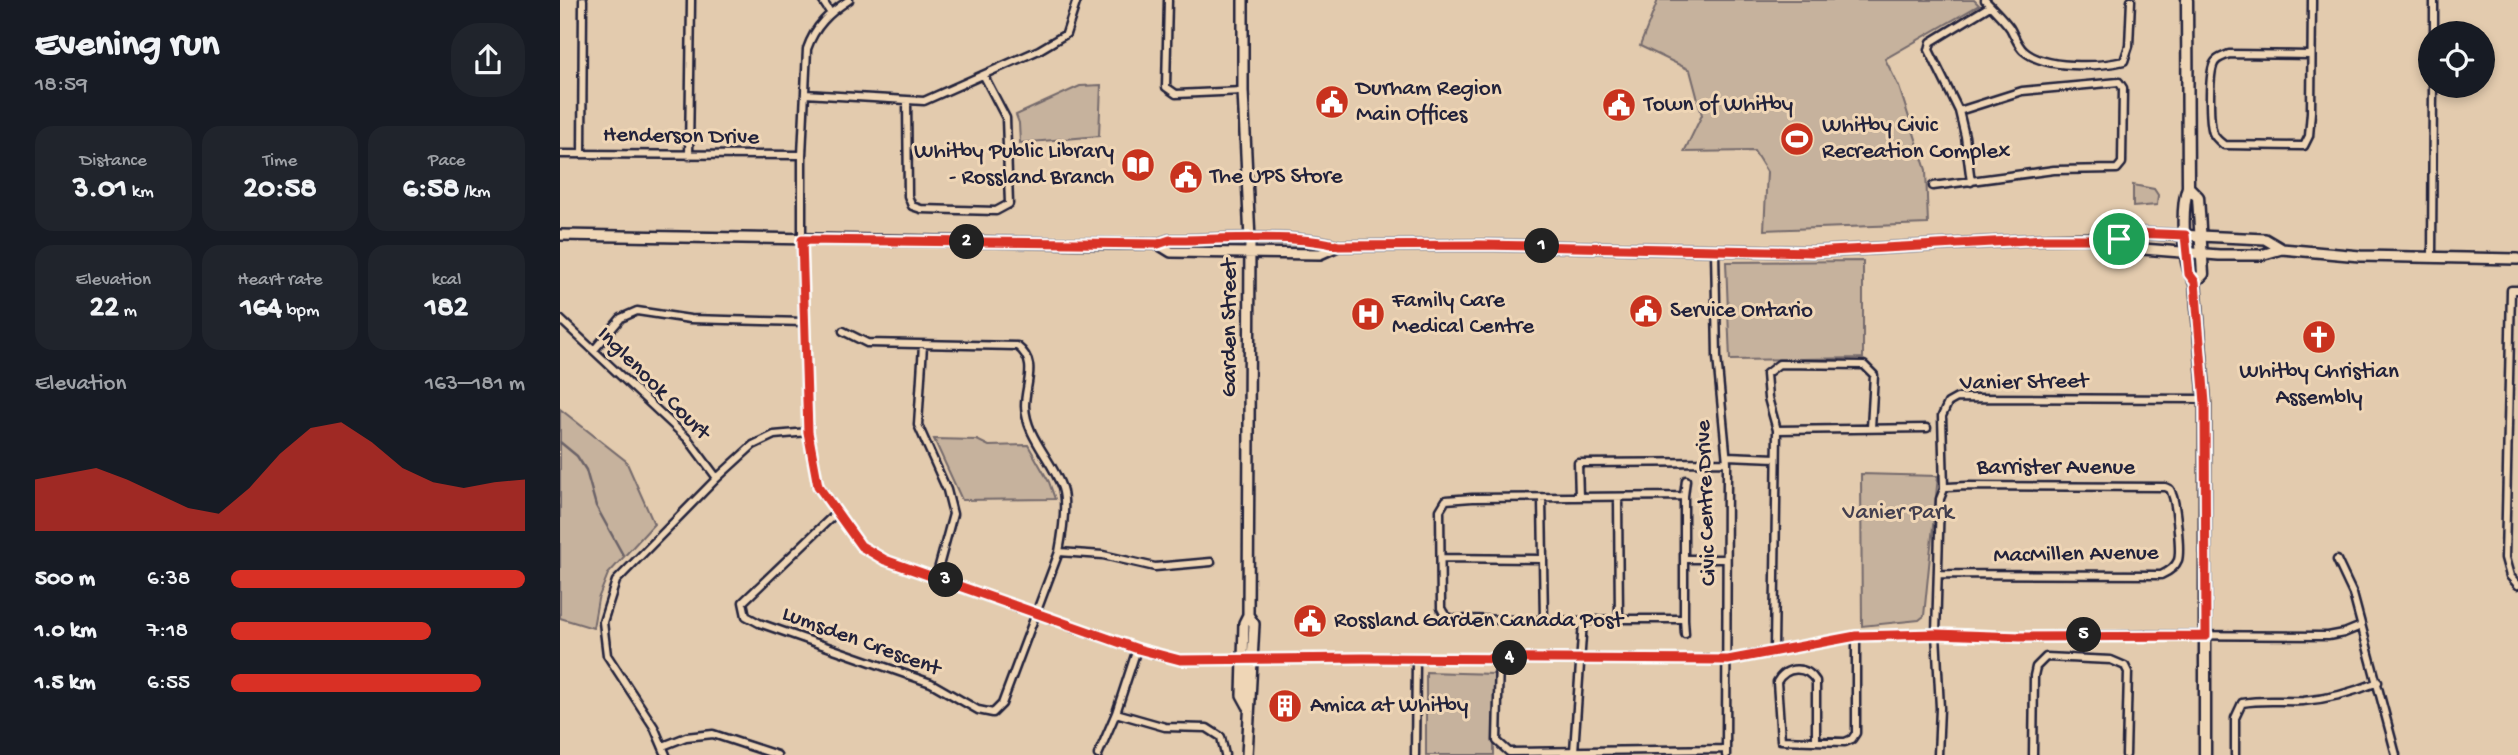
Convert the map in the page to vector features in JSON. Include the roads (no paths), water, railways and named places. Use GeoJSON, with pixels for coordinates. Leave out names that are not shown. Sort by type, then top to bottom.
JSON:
{"type":"FeatureCollection","features":[{"type":"Feature","properties":{"kind":"main road","name":"Garden Street"},"geometry":{"type":"LineString","coordinates":[[1242,0],[1250,240],[1248,615],[1244,623],[1248,659],[1242,695],[1248,706],[1247,755]]}},
{"type":"Feature","properties":{"kind":"main road"},"geometry":{"type":"LineString","coordinates":[[2188,0],[2188,187],[2184,198],[2186,253],[2189,274],[2195,282],[2204,399],[2205,755]]}},
{"type":"Feature","properties":{"kind":"main road"},"geometry":{"type":"LineString","coordinates":[[2188,187],[2198,197],[2201,236],[2203,274],[2195,282]]}},
{"type":"Feature","properties":{"kind":"main road"},"geometry":{"type":"LineString","coordinates":[[560,235],[1158,244],[1170,240],[1250,240],[1320,241],[1339,246],[1481,245],[1812,252],[2045,239],[2119,239],[2134,233],[2265,240],[2282,249],[2360,256],[2518,258]]}},
{"type":"Feature","properties":{"kind":"main road"},"geometry":{"type":"LineString","coordinates":[[2119,239],[2130,248],[2201,254],[2261,256],[2282,249]]}},
{"type":"Feature","properties":{"kind":"main road"},"geometry":{"type":"LineString","coordinates":[[1158,244],[1171,252],[1320,254],[1339,246]]}},
{"type":"Feature","properties":{"kind":"street"},"geometry":{"type":"LineString","coordinates":[[582,153],[583,0]]}},
{"type":"Feature","properties":{"kind":"street"},"geometry":{"type":"LineString","coordinates":[[689,156],[691,0]]}},
{"type":"Feature","properties":{"kind":"street"},"geometry":{"type":"LineString","coordinates":[[822,0],[830,12]]}},
{"type":"Feature","properties":{"kind":"street"},"geometry":{"type":"LineString","coordinates":[[849,0],[830,12],[813,33],[807,49],[802,155],[802,240],[808,432],[818,486],[861,546],[885,560],[1138,649],[1180,660],[1728,660],[1856,636],[2328,636],[2361,626]]}},
{"type":"Feature","properties":{"kind":"street"},"geometry":{"type":"LineString","coordinates":[[805,94],[923,101],[984,76],[1066,34],[1077,0]]}},
{"type":"Feature","properties":{"kind":"street"},"geometry":{"type":"LineString","coordinates":[[1168,0],[1166,87],[1176,94],[1243,91]]}},
{"type":"Feature","properties":{"kind":"street"},"geometry":{"type":"LineString","coordinates":[[1984,0],[2009,26],[2023,51],[2040,61],[2108,65],[2124,61],[2129,46],[2131,0]]}},
{"type":"Feature","properties":{"kind":"street"},"geometry":{"type":"LineString","coordinates":[[2311,55],[2230,54],[2217,59],[2211,85],[2212,130],[2216,139],[2224,145],[2304,146],[2309,136],[2310,124],[2312,0]]}},
{"type":"Feature","properties":{"kind":"street"},"geometry":{"type":"LineString","coordinates":[[2434,0],[2434,21]]}},
{"type":"Feature","properties":{"kind":"street"},"geometry":{"type":"LineString","coordinates":[[1971,182],[1959,111],[1929,51],[1931,42],[1990,6]]}},
{"type":"Feature","properties":{"kind":"street"},"geometry":{"type":"LineString","coordinates":[[907,101],[908,196],[912,206],[921,209],[996,211],[1009,204],[1006,118],[984,76]]}},
{"type":"Feature","properties":{"kind":"street"},"geometry":{"type":"LineString","coordinates":[[1933,186],[2054,170],[2117,169],[2122,163],[2123,88],[2119,82],[2022,91],[1959,111]]}},
{"type":"Feature","properties":{"kind":"street"},"geometry":{"type":"LineString","coordinates":[[2432,257],[2433,98]]}},
{"type":"Feature","properties":{"kind":"street","name":"Henderson Drive"},"geometry":{"type":"LineString","coordinates":[[560,154],[802,155]]}},
{"type":"Feature","properties":{"kind":"street","name":"Civic Centre Drive"},"geometry":{"type":"LineString","coordinates":[[1715,250],[1717,357],[1727,459],[1726,752]]}},
{"type":"Feature","properties":{"kind":"street"},"geometry":{"type":"LineString","coordinates":[[2518,290],[2511,290],[2515,312],[2514,412],[2505,558],[2510,576],[2518,585]]}},
{"type":"Feature","properties":{"kind":"street"},"geometry":{"type":"LineString","coordinates":[[594,350],[621,318],[637,311],[690,319],[804,322]]}},
{"type":"Feature","properties":{"kind":"street","name":"Inglenook Court"},"geometry":{"type":"LineString","coordinates":[[560,319],[688,439],[717,478]]}},
{"type":"Feature","properties":{"kind":"street"},"geometry":{"type":"LineString","coordinates":[[843,331],[867,343],[1017,346],[1026,353],[1030,365],[1025,406],[1031,434],[1063,491],[1059,552],[1037,612]]}},
{"type":"Feature","properties":{"kind":"street"},"geometry":{"type":"LineString","coordinates":[[923,345],[918,425],[947,490],[953,514],[936,577]]}},
{"type":"Feature","properties":{"kind":"street"},"geometry":{"type":"LineString","coordinates":[[1774,650],[1777,430],[1768,398],[1766,374],[1779,365],[1864,365],[1874,375],[1871,428]]}},
{"type":"Feature","properties":{"kind":"street","name":"Vanier Street"},"geometry":{"type":"LineString","coordinates":[[1938,755],[1940,708],[1936,634],[1940,499],[1944,489],[1944,409],[1952,400],[2204,399]]}},
{"type":"Feature","properties":{"kind":"street"},"geometry":{"type":"LineString","coordinates":[[1777,430],[1927,428]]}},
{"type":"Feature","properties":{"kind":"street"},"geometry":{"type":"LineString","coordinates":[[666,755],[654,727],[607,655],[603,622],[616,582],[717,478],[753,445],[774,435],[808,432]]}},
{"type":"Feature","properties":{"kind":"street"},"geometry":{"type":"LineString","coordinates":[[1578,497],[1578,463],[1776,458]]}},
{"type":"Feature","properties":{"kind":"street"},"geometry":{"type":"LineString","coordinates":[[1685,634],[1686,480]]}},
{"type":"Feature","properties":{"kind":"street","name":"Barrister Avenue"},"geometry":{"type":"LineString","coordinates":[[1944,489],[1967,486],[2169,488]]}},
{"type":"Feature","properties":{"kind":"street","name":"MacMillen Avenue"},"geometry":{"type":"LineString","coordinates":[[1938,574],[2161,575],[2174,567],[2178,556],[2176,509],[2169,488]]}},
{"type":"Feature","properties":{"kind":"street"},"geometry":{"type":"LineString","coordinates":[[1684,496],[1472,498],[1446,500],[1440,510],[1441,608],[1448,618],[1544,621],[1684,620]]}},
{"type":"Feature","properties":{"kind":"street"},"geometry":{"type":"LineString","coordinates":[[1618,498],[1619,619]]}},
{"type":"Feature","properties":{"kind":"street"},"geometry":{"type":"LineString","coordinates":[[1542,499],[1544,621]]}},
{"type":"Feature","properties":{"kind":"street","name":"Lumsden Crescent"},"geometry":{"type":"LineString","coordinates":[[836,513],[743,602],[746,616],[759,623],[931,683],[978,710],[993,713],[1002,704],[1037,612]]}},
{"type":"Feature","properties":{"kind":"street"},"geometry":{"type":"LineString","coordinates":[[1059,552],[1102,555],[1154,567],[1211,562]]}},
{"type":"Feature","properties":{"kind":"street"},"geometry":{"type":"LineString","coordinates":[[1441,558],[1542,559]]}},
{"type":"Feature","properties":{"kind":"street"},"geometry":{"type":"LineString","coordinates":[[1684,559],[1726,559]]}},
{"type":"Feature","properties":{"kind":"street"},"geometry":{"type":"LineString","coordinates":[[2337,559],[2353,594],[2396,755]]}},
{"type":"Feature","properties":{"kind":"street"},"geometry":{"type":"LineString","coordinates":[[1574,751],[1583,621]]}},
{"type":"Feature","properties":{"kind":"street"},"geometry":{"type":"LineString","coordinates":[[1816,741],[1816,681],[1811,674],[1803,670],[1787,670],[1777,682],[1781,740],[1845,742],[1852,739],[1856,733],[1856,636]]}},
{"type":"Feature","properties":{"kind":"street"},"geometry":{"type":"LineString","coordinates":[[1098,755],[1138,649]]}},
{"type":"Feature","properties":{"kind":"street"},"geometry":{"type":"LineString","coordinates":[[2033,755],[2034,676],[2036,667],[2046,657],[2111,660],[2125,666],[2128,672],[2126,755]]}},
{"type":"Feature","properties":{"kind":"street"},"geometry":{"type":"LineString","coordinates":[[1499,658],[1497,741],[1509,752],[1726,752]]}},
{"type":"Feature","properties":{"kind":"street"},"geometry":{"type":"LineString","coordinates":[[1415,755],[1416,659]]}},
{"type":"Feature","properties":{"kind":"street"},"geometry":{"type":"LineString","coordinates":[[2235,755],[2235,718],[2242,703],[2259,700],[2304,701],[2351,693],[2378,682]]}},
{"type":"Feature","properties":{"kind":"street"},"geometry":{"type":"LineString","coordinates":[[1115,713],[1165,727],[1207,728],[1221,737],[1225,755]]}},
{"type":"Feature","properties":{"kind":"street"},"geometry":{"type":"LineString","coordinates":[[663,746],[686,737],[712,734],[778,755]]}},
{"type":"Feature","properties":{"kind":"waterway"},"geometry":{"type":"LineString","coordinates":[[560,442],[577,456],[586,470],[596,506],[623,555]]}},
{"type":"Feature","properties":{"kind":"place","name":"Durham Region Main Offices"},"geometry":{"type":"Point","coordinates":[1332,102]}},
{"type":"Feature","properties":{"kind":"place","name":"Town of Whitby"},"geometry":{"type":"Point","coordinates":[1619,105]}},
{"type":"Feature","properties":{"kind":"place","name":"Whitby Civic Recreation Complex"},"geometry":{"type":"Point","coordinates":[1797,139]}},
{"type":"Feature","properties":{"kind":"place","name":"Whitby Public Library - Rossland Branch"},"geometry":{"type":"Point","coordinates":[1138,165]}},
{"type":"Feature","properties":{"kind":"place","name":"The UPS Store"},"geometry":{"type":"Point","coordinates":[1186,177]}},
{"type":"Feature","properties":{"kind":"place","name":"Service Ontario"},"geometry":{"type":"Point","coordinates":[1646,311]}},
{"type":"Feature","properties":{"kind":"place","name":"Family Care Medical Centre"},"geometry":{"type":"Point","coordinates":[1368,314]}},
{"type":"Feature","properties":{"kind":"place","name":"Whitby Christian Assembly"},"geometry":{"type":"Point","coordinates":[2319,337]}},
{"type":"Feature","properties":{"kind":"place","name":"Rossland Garden Canada Post"},"geometry":{"type":"Point","coordinates":[1310,621]}},
{"type":"Feature","properties":{"kind":"place","name":"Amica at Whitby"},"geometry":{"type":"Point","coordinates":[1285,706]}},
{"type":"Feature","properties":{"kind":"park label","name":"Vanier Park"},"geometry":{"type":"Point","coordinates":[1898,513]}}]}
